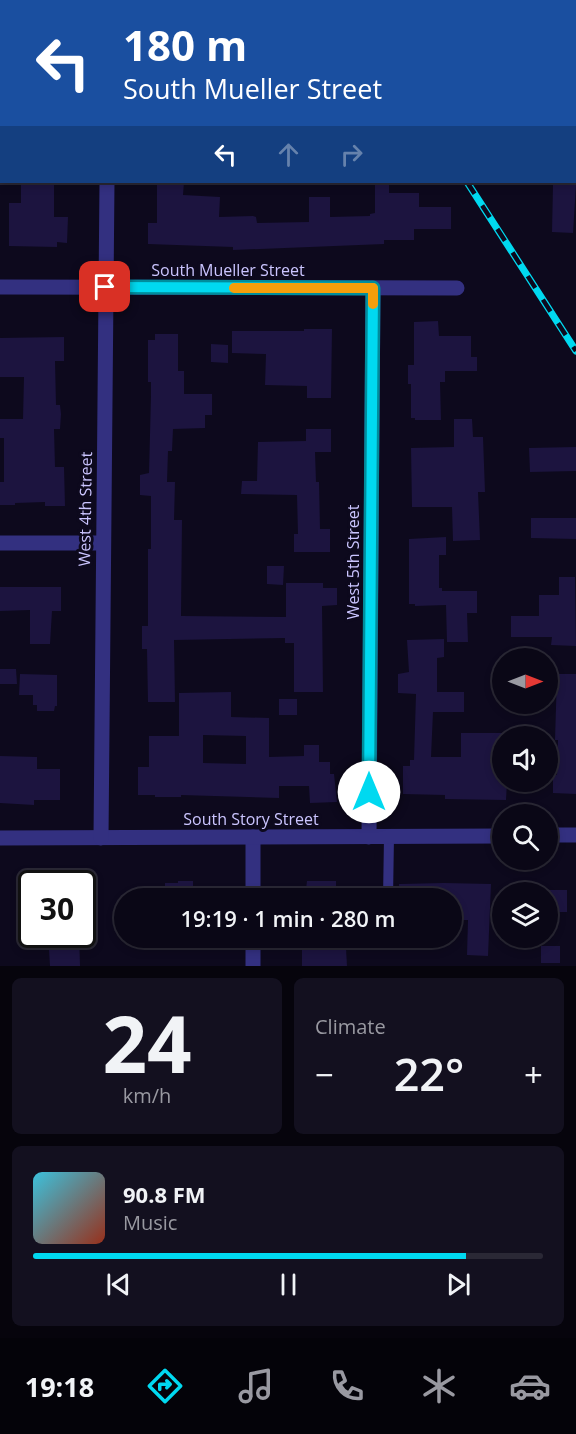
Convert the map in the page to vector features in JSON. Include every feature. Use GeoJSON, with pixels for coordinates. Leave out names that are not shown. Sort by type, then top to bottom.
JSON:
{"type":"FeatureCollection","features":[{"type":"Feature","properties":{"kind":"street","name":"West 4th Street"},"geometry":{"type":"LineString","coordinates":[[100,838],[107,183]]}},
{"type":"Feature","properties":{"kind":"street","name":"South Mueller Street"},"geometry":{"type":"LineString","coordinates":[[0,287],[457,288]]}},
{"type":"Feature","properties":{"kind":"street","name":"West 5th Street"},"geometry":{"type":"LineString","coordinates":[[369,837],[373,288]]}},
{"type":"Feature","properties":{"kind":"street"},"geometry":{"type":"LineString","coordinates":[[0,543],[102,543]]}},
{"type":"Feature","properties":{"kind":"street"},"geometry":{"type":"LineString","coordinates":[[558,835],[576,835]]}},
{"type":"Feature","properties":{"kind":"street","name":"South Story Street"},"geometry":{"type":"LineString","coordinates":[[0,838],[492,836]]}},
{"type":"Feature","properties":{"kind":"street"},"geometry":{"type":"LineString","coordinates":[[253,837],[253,888]]}},
{"type":"Feature","properties":{"kind":"street"},"geometry":{"type":"LineString","coordinates":[[253,948],[253,966]]}},
{"type":"Feature","properties":{"kind":"lane"},"geometry":{"type":"LineString","coordinates":[[388,888],[389,837]]}},
{"type":"Feature","properties":{"kind":"building"},"geometry":{"type":"Polygon","coordinates":[[[21,183],[54,183],[54,217],[68,217],[67,243],[57,242],[57,247],[9,246],[9,203],[21,203],[21,183]]]}},
{"type":"Feature","properties":{"kind":"building"},"geometry":{"type":"Polygon","coordinates":[[[157,183],[184,183],[183,195],[220,197],[219,217],[253,216],[256,217],[257,223],[309,222],[309,197],[330,197],[330,217],[370,216],[375,213],[375,183],[389,183],[389,193],[419,193],[419,207],[451,207],[451,229],[414,229],[414,240],[384,240],[384,244],[233,250],[233,247],[148,244],[148,223],[157,223],[157,183]]]}},
{"type":"Feature","properties":{"kind":"building"},"geometry":{"type":"Polygon","coordinates":[[[553,185],[576,185],[573,233],[552,232],[553,185]]]}},
{"type":"Feature","properties":{"kind":"building"},"geometry":{"type":"Polygon","coordinates":[[[438,321],[439,336],[471,336],[471,357],[477,357],[477,371],[445,371],[445,382],[440,382],[441,420],[415,420],[411,418],[411,384],[408,384],[408,365],[414,365],[414,322],[438,321]]]}},
{"type":"Feature","properties":{"kind":"building"},"geometry":{"type":"Polygon","coordinates":[[[304,329],[332,329],[331,398],[307,398],[307,386],[265,385],[266,354],[232,353],[232,331],[304,331],[304,329]]]}},
{"type":"Feature","properties":{"kind":"building"},"geometry":{"type":"Polygon","coordinates":[[[155,334],[178,334],[178,371],[184,371],[184,394],[212,394],[212,415],[205,415],[205,428],[173,429],[172,451],[168,451],[167,482],[175,482],[174,520],[182,520],[181,616],[286,617],[286,583],[323,583],[323,588],[337,588],[337,605],[322,606],[323,692],[294,692],[294,643],[285,643],[285,638],[174,640],[175,702],[148,702],[147,649],[142,649],[142,626],[148,626],[151,496],[140,495],[140,475],[149,473],[151,382],[148,382],[148,340],[155,340],[155,334]]]}},
{"type":"Feature","properties":{"kind":"building"},"geometry":{"type":"Polygon","coordinates":[[[64,337],[64,361],[55,361],[56,405],[60,405],[61,414],[60,429],[54,429],[55,467],[64,467],[65,506],[45,506],[45,502],[0,505],[0,482],[4,482],[4,438],[0,438],[0,419],[23,419],[24,377],[0,377],[0,338],[64,337]]]}},
{"type":"Feature","properties":{"kind":"building"},"geometry":{"type":"Polygon","coordinates":[[[211,344],[228,345],[228,363],[211,362],[211,344]]]}},
{"type":"Feature","properties":{"kind":"building"},"geometry":{"type":"Polygon","coordinates":[[[454,419],[472,419],[473,437],[483,437],[485,492],[478,492],[480,540],[453,541],[452,507],[412,507],[411,448],[454,447],[454,419]]]}},
{"type":"Feature","properties":{"kind":"building"},"geometry":{"type":"Polygon","coordinates":[[[306,429],[331,429],[331,452],[315,452],[316,482],[319,482],[320,529],[330,529],[330,552],[294,552],[294,534],[298,534],[297,495],[241,494],[242,481],[257,481],[258,442],[306,441],[306,429]]]}},
{"type":"Feature","properties":{"kind":"building"},"geometry":{"type":"Polygon","coordinates":[[[576,447],[576,471],[530,472],[529,448],[576,447]]]}},
{"type":"Feature","properties":{"kind":"building"},"geometry":{"type":"Polygon","coordinates":[[[531,518],[576,518],[576,539],[531,538],[531,518]]]}},
{"type":"Feature","properties":{"kind":"building"},"geometry":{"type":"Polygon","coordinates":[[[446,537],[446,555],[439,555],[439,588],[442,588],[442,591],[477,591],[477,613],[467,613],[468,642],[447,642],[446,605],[415,606],[415,604],[409,604],[409,539],[446,537]]]}},
{"type":"Feature","properties":{"kind":"building"},"geometry":{"type":"Polygon","coordinates":[[[267,566],[284,566],[283,585],[267,584],[267,566]]]}},
{"type":"Feature","properties":{"kind":"building"},"geometry":{"type":"Polygon","coordinates":[[[559,577],[575,577],[576,646],[551,645],[552,637],[511,637],[511,616],[539,616],[539,595],[559,595],[559,577]]]}},
{"type":"Feature","properties":{"kind":"building"},"geometry":{"type":"Polygon","coordinates":[[[0,587],[61,587],[61,611],[52,611],[50,644],[30,644],[30,610],[0,611],[0,587]]]}},
{"type":"Feature","properties":{"kind":"building"},"geometry":{"type":"Polygon","coordinates":[[[444,639],[444,657],[437,658],[437,692],[464,692],[464,712],[433,712],[431,757],[461,757],[461,733],[492,733],[492,792],[506,792],[506,800],[445,799],[445,795],[403,794],[403,766],[410,766],[410,760],[414,760],[416,694],[398,693],[398,674],[409,672],[407,640],[444,639]]]}},
{"type":"Feature","properties":{"kind":"building"},"geometry":{"type":"Polygon","coordinates":[[[0,669],[16,669],[17,684],[0,684],[0,669]]]}},
{"type":"Feature","properties":{"kind":"building"},"geometry":{"type":"Polygon","coordinates":[[[20,674],[57,675],[57,706],[54,711],[37,711],[37,705],[33,705],[33,695],[19,695],[20,674]]]}},
{"type":"Feature","properties":{"kind":"building"},"geometry":{"type":"Polygon","coordinates":[[[558,674],[576,674],[576,794],[553,793],[558,792],[558,726],[555,726],[556,714],[558,714],[558,674]]]}},
{"type":"Feature","properties":{"kind":"building"},"geometry":{"type":"Polygon","coordinates":[[[231,692],[231,717],[269,718],[269,757],[304,756],[304,745],[319,745],[319,762],[330,762],[330,774],[334,774],[337,802],[310,803],[309,786],[279,786],[279,798],[138,795],[138,767],[149,767],[149,736],[179,736],[179,693],[231,692]],[[203,735],[203,763],[246,764],[246,736],[203,735]]]}},
{"type":"Feature","properties":{"kind":"building"},"geometry":{"type":"Polygon","coordinates":[[[279,699],[297,699],[297,715],[279,715],[279,699]]]}},
{"type":"Feature","properties":{"kind":"building"},"geometry":{"type":"Polygon","coordinates":[[[0,756],[37,757],[37,769],[60,769],[60,800],[34,800],[34,805],[0,803],[0,756]]]}},
{"type":"Feature","properties":{"kind":"building"},"geometry":{"type":"Polygon","coordinates":[[[178,881],[193,881],[193,888],[165,888],[165,883],[178,883],[178,881]]]}},
{"type":"Feature","properties":{"kind":"building"},"geometry":{"type":"Polygon","coordinates":[[[307,881],[336,881],[336,888],[306,888],[307,881]]]}},
{"type":"Feature","properties":{"kind":"building"},"geometry":{"type":"Polygon","coordinates":[[[399,884],[491,884],[488,956],[467,955],[468,920],[462,920],[462,888],[399,888],[399,884]]]}},
{"type":"Feature","properties":{"kind":"building"},"geometry":{"type":"Polygon","coordinates":[[[558,890],[567,890],[567,912],[558,912],[558,890]]]}},
{"type":"Feature","properties":{"kind":"building"},"geometry":{"type":"Polygon","coordinates":[[[560,946],[560,963],[541,963],[541,948],[560,946]]]}},
{"type":"Feature","properties":{"kind":"building"},"geometry":{"type":"Polygon","coordinates":[[[49,948],[79,948],[80,966],[50,966],[49,948]]]}},
{"type":"Feature","properties":{"kind":"building"},"geometry":{"type":"Polygon","coordinates":[[[346,948],[347,966],[302,966],[302,950],[346,948]]]}},
{"type":"Feature","properties":{"kind":"railway"},"geometry":{"type":"LineString","coordinates":[[468,183],[576,351]]}},
{"type":"Feature","properties":{"kind":"slow traffic"},"geometry":{"type":"LineString","coordinates":[[234,288],[373,288],[373,304]]}},
{"type":"Feature","properties":{"kind":"route"},"geometry":{"type":"LineString","coordinates":[[105,287],[373,288],[369,792]]}}]}
